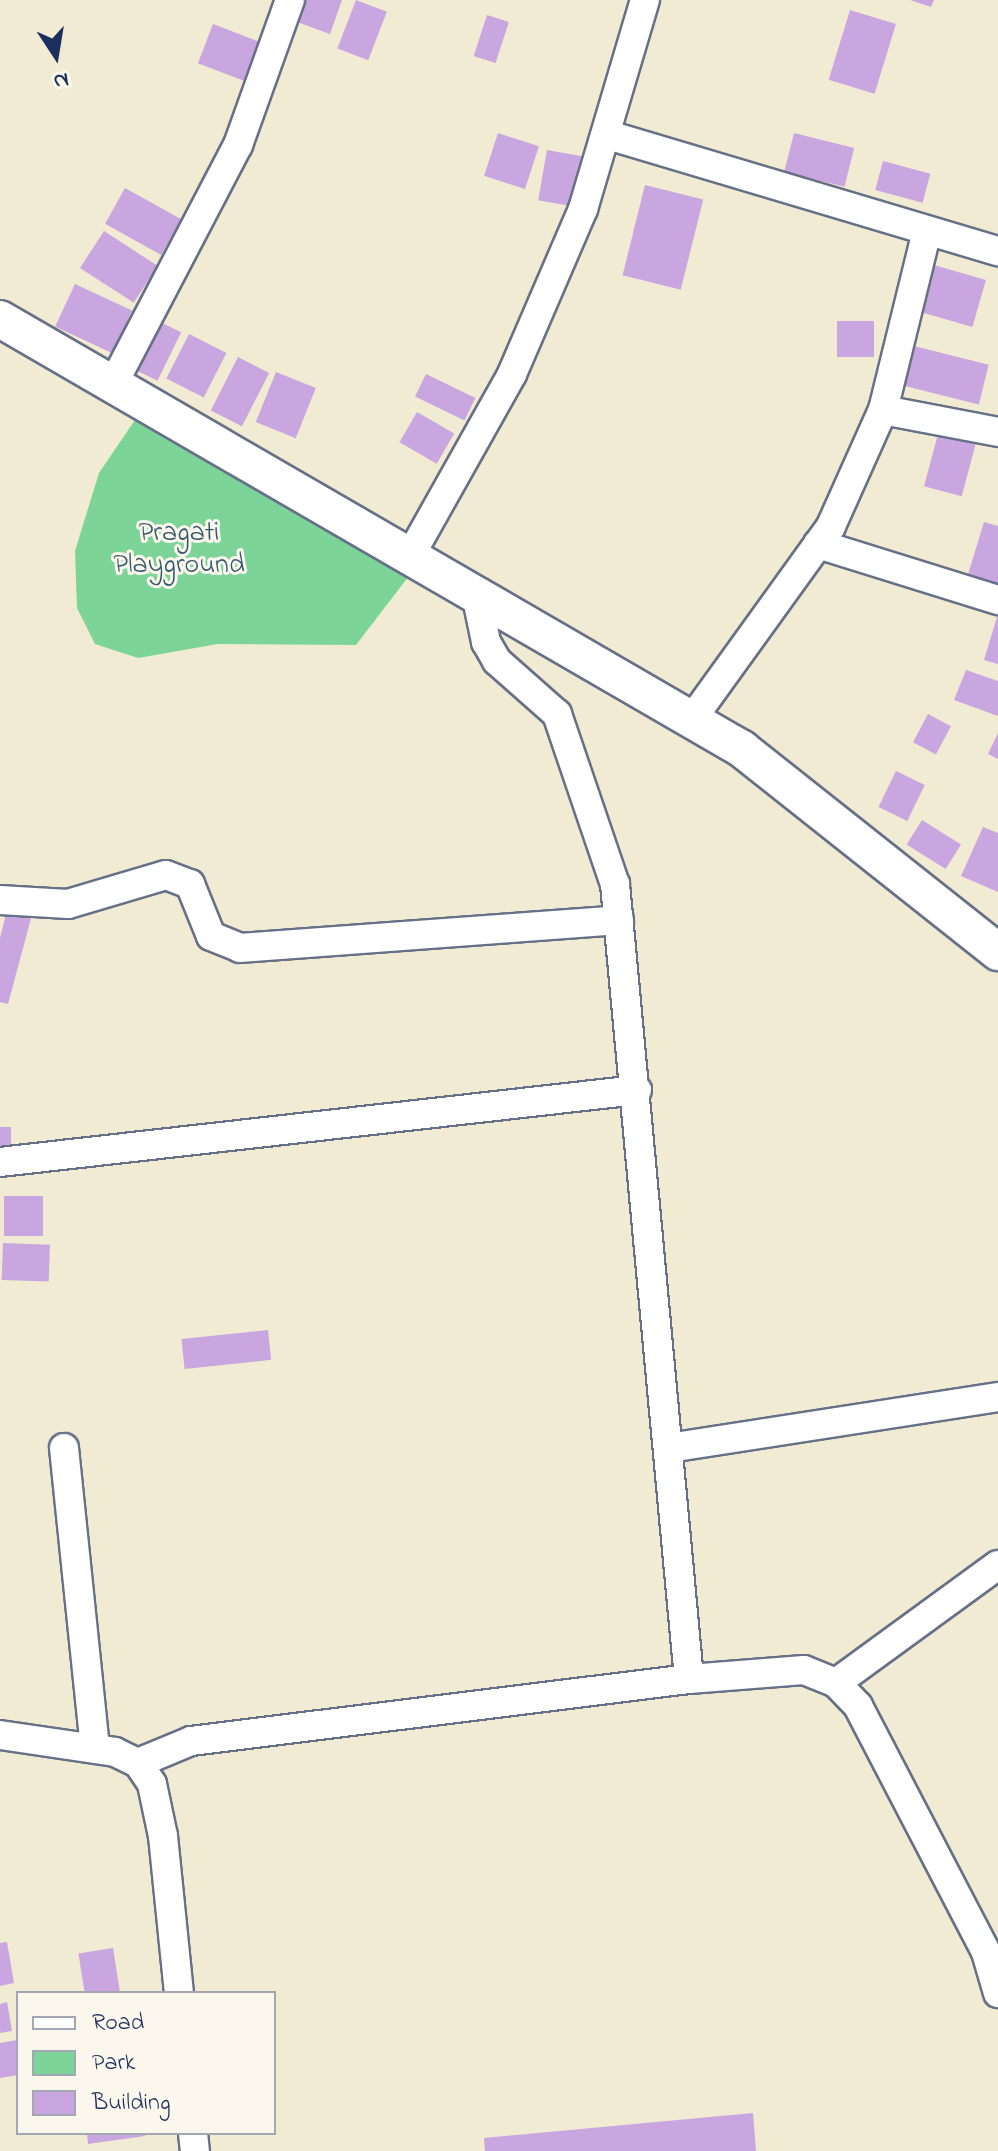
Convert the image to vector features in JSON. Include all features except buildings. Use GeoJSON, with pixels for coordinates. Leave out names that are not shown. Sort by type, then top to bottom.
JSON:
{"type":"FeatureCollection","features":[{"type":"Feature","properties":{"kind":"street"},"geometry":{"type":"LineString","coordinates":[[113,384],[238,145],[290,0]]}},
{"type":"Feature","properties":{"kind":"street"},"geometry":{"type":"LineString","coordinates":[[410,556],[512,374],[608,135],[645,0]]}},
{"type":"Feature","properties":{"kind":"street"},"geometry":{"type":"LineString","coordinates":[[608,135],[998,251]]}},
{"type":"Feature","properties":{"kind":"street"},"geometry":{"type":"LineString","coordinates":[[692,719],[818,544],[883,410],[927,231]]}},
{"type":"Feature","properties":{"kind":"street"},"geometry":{"type":"LineString","coordinates":[[0,319],[742,749],[998,952]]}},
{"type":"Feature","properties":{"kind":"street"},"geometry":{"type":"LineString","coordinates":[[883,410],[998,432]]}},
{"type":"Feature","properties":{"kind":"street"},"geometry":{"type":"LineString","coordinates":[[818,544],[998,600]]}},
{"type":"Feature","properties":{"kind":"street"},"geometry":{"type":"LineString","coordinates":[[476,594],[486,642],[497,661],[557,714],[615,884],[637,1090],[689,1679]]}},
{"type":"Feature","properties":{"kind":"street"},"geometry":{"type":"LineString","coordinates":[[0,900],[68,904],[166,875],[190,884],[211,936],[240,948],[619,920]]}},
{"type":"Feature","properties":{"kind":"street"},"geometry":{"type":"LineString","coordinates":[[0,1162],[637,1090]]}},
{"type":"Feature","properties":{"kind":"street"},"geometry":{"type":"LineString","coordinates":[[669,1448],[998,1397]]}},
{"type":"Feature","properties":{"kind":"street"},"geometry":{"type":"LineString","coordinates":[[64,1448],[95,1748]]}},
{"type":"Feature","properties":{"kind":"street"},"geometry":{"type":"LineString","coordinates":[[836,1683],[998,1565]]}},
{"type":"Feature","properties":{"kind":"street"},"geometry":{"type":"LineString","coordinates":[[138,1763],[191,1741],[689,1679],[804,1670],[836,1683],[858,1706],[986,1952],[998,1993]]}},
{"type":"Feature","properties":{"kind":"street"},"geometry":{"type":"LineString","coordinates":[[0,1735],[95,1748],[138,1763],[152,1784],[163,1836],[179,1991]]}},
{"type":"Feature","properties":{"kind":"green space","name":"Pragati Playground"},"geometry":{"type":"Polygon","coordinates":[[[139,414],[412,572],[356,645],[218,644],[138,658],[95,644],[77,608],[75,551],[99,473],[139,414]]]}}]}
